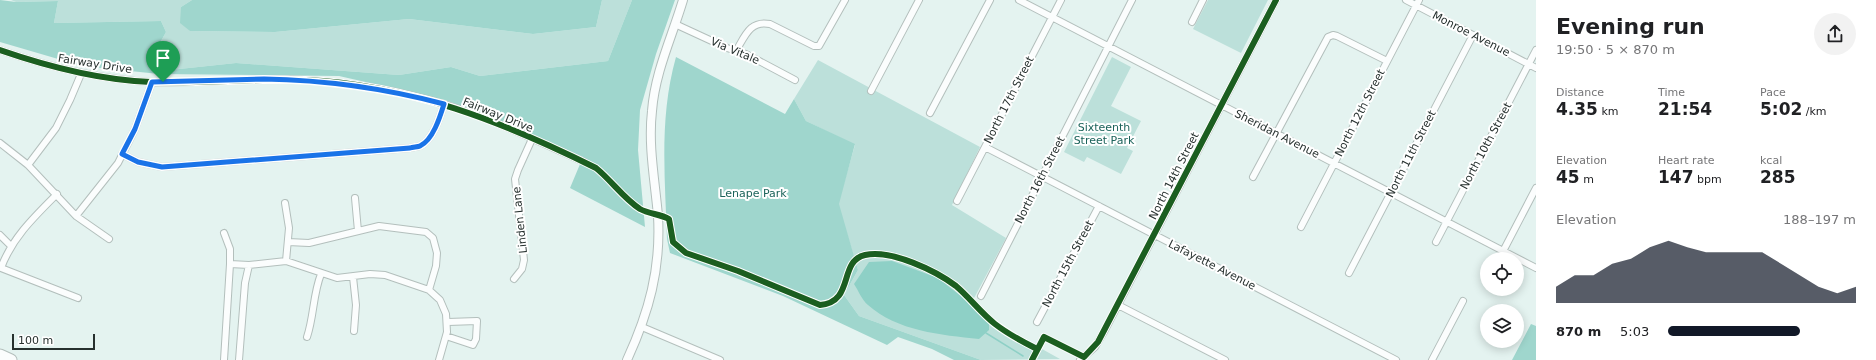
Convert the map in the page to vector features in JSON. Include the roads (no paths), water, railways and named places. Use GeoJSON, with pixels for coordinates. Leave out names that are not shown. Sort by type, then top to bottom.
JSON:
{"type":"FeatureCollection","features":[{"type":"Feature","properties":{"kind":"highway"},"geometry":{"type":"LineString","coordinates":[[0,355],[11,360]]}},
{"type":"Feature","properties":{"kind":"street"},"geometry":{"type":"LineString","coordinates":[[627,360],[642,327],[654,286],[658,240],[651,150],[652,110],[660,69],[683,0]]}},
{"type":"Feature","properties":{"kind":"street"},"geometry":{"type":"LineString","coordinates":[[736,51],[749,28],[763,22],[814,46],[818,46],[821,44],[845,0]]}},
{"type":"Feature","properties":{"kind":"street"},"geometry":{"type":"LineString","coordinates":[[871,91],[919,0]]}},
{"type":"Feature","properties":{"kind":"street"},"geometry":{"type":"LineString","coordinates":[[930,113],[990,0]]}},
{"type":"Feature","properties":{"kind":"street","name":"Sheridan Avenue"},"geometry":{"type":"LineString","coordinates":[[1019,0],[1536,268]]}},
{"type":"Feature","properties":{"kind":"street","name":"North 17th Street"},"geometry":{"type":"LineString","coordinates":[[957,201],[1061,0]]}},
{"type":"Feature","properties":{"kind":"street","name":"North 16th Street"},"geometry":{"type":"LineString","coordinates":[[981,296],[1132,0]]}},
{"type":"Feature","properties":{"kind":"street"},"geometry":{"type":"LineString","coordinates":[[1192,22],[1203,0]]}},
{"type":"Feature","properties":{"kind":"street","name":"North 14th Street"},"geometry":{"type":"LineString","coordinates":[[1082,358],[1101,337],[1276,0]]}},
{"type":"Feature","properties":{"kind":"street","name":"Monroe Avenue"},"geometry":{"type":"LineString","coordinates":[[1406,0],[1417,3],[1473,35],[1536,68]]}},
{"type":"Feature","properties":{"kind":"street","name":"North 12th Street"},"geometry":{"type":"LineString","coordinates":[[1301,227],[1417,3]]}},
{"type":"Feature","properties":{"kind":"street","name":"Via Vitale"},"geometry":{"type":"LineString","coordinates":[[675,24],[746,54],[795,80]]}},
{"type":"Feature","properties":{"kind":"street","name":"North 11th Street"},"geometry":{"type":"LineString","coordinates":[[1349,273],[1473,35]]}},
{"type":"Feature","properties":{"kind":"street"},"geometry":{"type":"LineString","coordinates":[[1253,177],[1324,42],[1330,36],[1338,36],[1387,61]]}},
{"type":"Feature","properties":{"kind":"street","name":"Fairway Drive"},"geometry":{"type":"LineString","coordinates":[[0,50],[51,67],[81,74],[152,82],[306,80],[350,84],[444,104],[504,126],[584,162]]}},
{"type":"Feature","properties":{"kind":"street","name":"North 10th Street"},"geometry":{"type":"LineString","coordinates":[[1436,242],[1536,50]]}},
{"type":"Feature","properties":{"kind":"street"},"geometry":{"type":"LineString","coordinates":[[28,165],[56,128],[81,74]]}},
{"type":"Feature","properties":{"kind":"street"},"geometry":{"type":"LineString","coordinates":[[76,216],[102,185],[122,154],[135,129],[152,82]]}},
{"type":"Feature","properties":{"kind":"street"},"geometry":{"type":"LineString","coordinates":[[122,154],[138,162],[162,167],[410,148],[420,146],[426,141],[437,125],[444,104]]}},
{"type":"Feature","properties":{"kind":"street","name":"Linden Lane"},"geometry":{"type":"LineString","coordinates":[[514,279],[522,269],[524,260],[516,174],[532,139]]}},
{"type":"Feature","properties":{"kind":"street"},"geometry":{"type":"LineString","coordinates":[[0,143],[28,165],[57,194],[76,216],[109,240]]}},
{"type":"Feature","properties":{"kind":"street","name":"Lafayette Avenue"},"geometry":{"type":"LineString","coordinates":[[985,147],[1396,360]]}},
{"type":"Feature","properties":{"kind":"street"},"geometry":{"type":"LineString","coordinates":[[1503,251],[1536,188]]}},
{"type":"Feature","properties":{"kind":"street"},"geometry":{"type":"LineString","coordinates":[[57,194],[32,218],[11,246],[1,268],[78,298]]}},
{"type":"Feature","properties":{"kind":"street"},"geometry":{"type":"LineString","coordinates":[[355,198],[358,231]]}},
{"type":"Feature","properties":{"kind":"street"},"geometry":{"type":"LineString","coordinates":[[285,203],[288,222],[286,261]]}},
{"type":"Feature","properties":{"kind":"street","name":"North 15th Street"},"geometry":{"type":"LineString","coordinates":[[1037,322],[1099,206]]}},
{"type":"Feature","properties":{"kind":"street"},"geometry":{"type":"LineString","coordinates":[[288,242],[309,242],[379,226],[422,231],[434,238],[436,253],[436,266],[429,290]]}},
{"type":"Feature","properties":{"kind":"street"},"geometry":{"type":"LineString","coordinates":[[224,232],[230,249],[224,360]]}},
{"type":"Feature","properties":{"kind":"street"},"geometry":{"type":"LineString","coordinates":[[0,235],[11,246]]}},
{"type":"Feature","properties":{"kind":"street"},"geometry":{"type":"LineString","coordinates":[[230,264],[249,265],[286,261],[299,264],[321,274],[337,278],[370,274],[385,274],[429,290],[440,300],[448,322],[446,336],[439,360]]}},
{"type":"Feature","properties":{"kind":"street"},"geometry":{"type":"LineString","coordinates":[[239,360],[245,283],[249,265]]}},
{"type":"Feature","properties":{"kind":"street"},"geometry":{"type":"LineString","coordinates":[[307,338],[312,321],[314,295],[321,274]]}},
{"type":"Feature","properties":{"kind":"street"},"geometry":{"type":"LineString","coordinates":[[353,276],[356,305],[354,331]]}},
{"type":"Feature","properties":{"kind":"street"},"geometry":{"type":"LineString","coordinates":[[1432,360],[1463,301]]}},
{"type":"Feature","properties":{"kind":"street"},"geometry":{"type":"LineString","coordinates":[[1118,305],[1225,360]]}},
{"type":"Feature","properties":{"kind":"street"},"geometry":{"type":"LineString","coordinates":[[446,336],[474,345],[477,329],[477,321],[448,322]]}},
{"type":"Feature","properties":{"kind":"street"},"geometry":{"type":"LineString","coordinates":[[642,327],[720,360]]}},
{"type":"Feature","properties":{"kind":"waterway"},"geometry":{"type":"LineString","coordinates":[[986,333],[1023,356]]}},
{"type":"Feature","properties":{"kind":"park label","name":"Sixteenth Street Park"},"geometry":{"type":"Point","coordinates":[1104,133]}},
{"type":"Feature","properties":{"kind":"park label","name":"Lenape Park"},"geometry":{"type":"Point","coordinates":[753,193]}}]}
